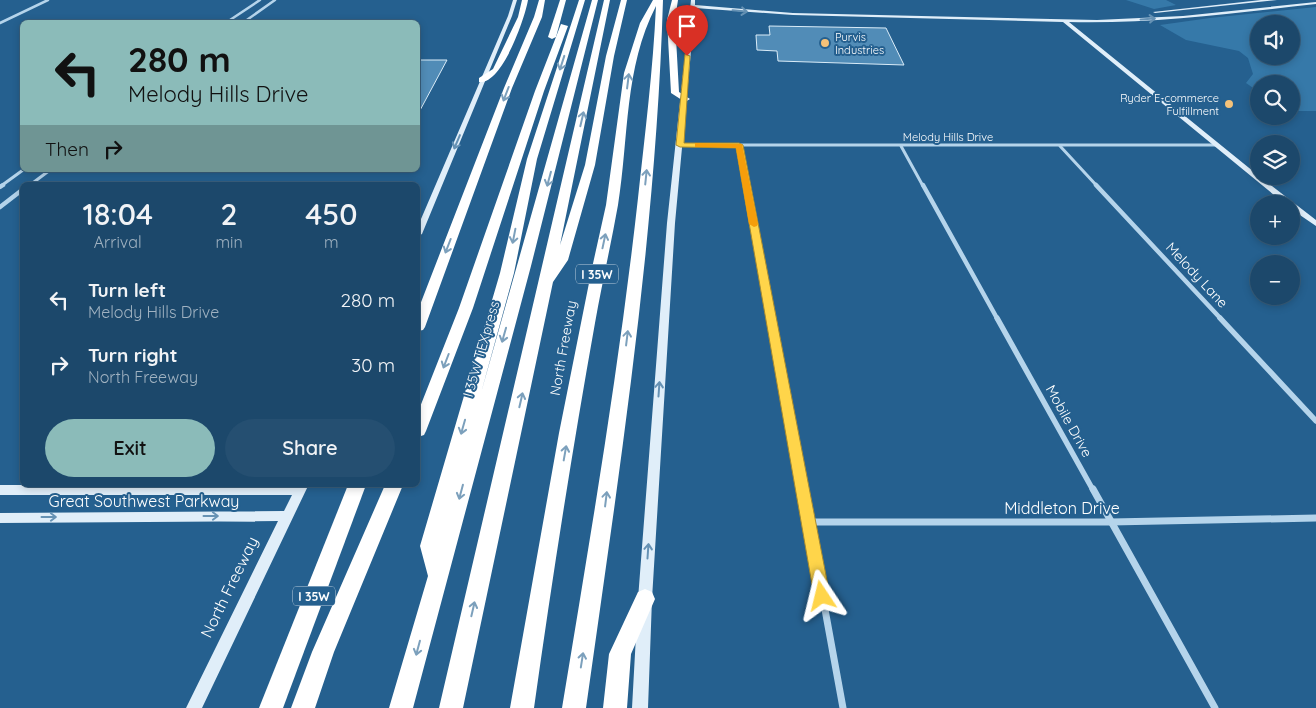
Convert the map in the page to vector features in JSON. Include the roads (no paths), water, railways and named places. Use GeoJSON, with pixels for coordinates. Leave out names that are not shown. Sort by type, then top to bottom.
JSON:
{"type":"FeatureCollection","features":[{"type":"Feature","properties":{"kind":"highway"},"geometry":{"type":"LineString","coordinates":[[482,80],[496,70],[522,17],[525,0]]}},
{"type":"Feature","properties":{"kind":"highway"},"geometry":{"type":"LineString","coordinates":[[420,322],[508,88],[538,17],[542,0]]}},
{"type":"Feature","properties":{"kind":"highway"},"geometry":{"type":"LineString","coordinates":[[551,60],[548,52],[563,0]]}},
{"type":"Feature","properties":{"kind":"highway","name":"I 35W TEXpress"},"geometry":{"type":"LineString","coordinates":[[401,708],[542,204],[595,0]]}},
{"type":"Feature","properties":{"kind":"highway"},"geometry":{"type":"LineString","coordinates":[[451,708],[607,0]]}},
{"type":"Feature","properties":{"kind":"highway"},"geometry":{"type":"LineString","coordinates":[[544,286],[562,260],[590,165],[624,0]]}},
{"type":"Feature","properties":{"kind":"highway"},"geometry":{"type":"LineString","coordinates":[[574,708],[604,512],[636,274],[656,69],[658,0]]}},
{"type":"Feature","properties":{"kind":"highway","name":"North Freeway"},"geometry":{"type":"LineString","coordinates":[[522,708],[546,552],[598,267],[612,204],[630,59],[644,21],[658,0]]}},
{"type":"Feature","properties":{"kind":"highway"},"geometry":{"type":"LineString","coordinates":[[675,0],[670,20],[675,93],[685,99]]}},
{"type":"Feature","properties":{"kind":"highway"},"geometry":{"type":"LineString","coordinates":[[420,426],[486,254],[551,60],[577,2]]}},
{"type":"Feature","properties":{"kind":"highway"},"geometry":{"type":"LineString","coordinates":[[438,575],[430,546],[507,273],[532,159],[577,2]]}},
{"type":"Feature","properties":{"kind":"highway","name":"I 35W"},"geometry":{"type":"LineString","coordinates":[[271,708],[356,487]]}},
{"type":"Feature","properties":{"kind":"highway"},"geometry":{"type":"LineString","coordinates":[[303,708],[323,652],[393,487]]}},
{"type":"Feature","properties":{"kind":"highway"},"geometry":{"type":"LineString","coordinates":[[616,708],[620,654],[645,599]]}},
{"type":"Feature","properties":{"kind":"street"},"geometry":{"type":"LineString","coordinates":[[0,23],[48,0]]}},
{"type":"Feature","properties":{"kind":"street"},"geometry":{"type":"LineString","coordinates":[[230,20],[260,0]]}},
{"type":"Feature","properties":{"kind":"street"},"geometry":{"type":"LineString","coordinates":[[247,20],[275,0]]}},
{"type":"Feature","properties":{"kind":"street"},"geometry":{"type":"LineString","coordinates":[[420,229],[510,16],[515,0]]}},
{"type":"Feature","properties":{"kind":"street"},"geometry":{"type":"LineString","coordinates":[[693,2],[793,14],[1128,14],[1276,0]]}},
{"type":"Feature","properties":{"kind":"street"},"geometry":{"type":"LineString","coordinates":[[640,708],[645,599],[671,223],[685,99],[693,2]]}},
{"type":"Feature","properties":{"kind":"street"},"geometry":{"type":"LineString","coordinates":[[693,2],[792,7]]}},
{"type":"Feature","properties":{"kind":"street"},"geometry":{"type":"LineString","coordinates":[[811,8],[1065,20],[1175,18],[1316,3]]}},
{"type":"Feature","properties":{"kind":"street"},"geometry":{"type":"LineString","coordinates":[[243,11],[261,10]]}},
{"type":"Feature","properties":{"kind":"street"},"geometry":{"type":"LineString","coordinates":[[1057,14],[1279,195]]}},
{"type":"Feature","properties":{"kind":"street","name":"Melody Hills Drive"},"geometry":{"type":"LineString","coordinates":[[680,145],[1217,145]]}},
{"type":"Feature","properties":{"kind":"street"},"geometry":{"type":"LineString","coordinates":[[739,145],[843,708]]}},
{"type":"Feature","properties":{"kind":"street","name":"Mobile Drive"},"geometry":{"type":"LineString","coordinates":[[901,146],[1215,708]]}},
{"type":"Feature","properties":{"kind":"street","name":"Melody Lane"},"geometry":{"type":"LineString","coordinates":[[1060,146],[1316,421]]}},
{"type":"Feature","properties":{"kind":"street"},"geometry":{"type":"LineString","coordinates":[[0,187],[20,172]]}},
{"type":"Feature","properties":{"kind":"street"},"geometry":{"type":"LineString","coordinates":[[34,182],[47,172]]}},
{"type":"Feature","properties":{"kind":"street"},"geometry":{"type":"LineString","coordinates":[[0,207],[20,192]]}},
{"type":"Feature","properties":{"kind":"street"},"geometry":{"type":"LineString","coordinates":[[1300,212],[1316,224]]}},
{"type":"Feature","properties":{"kind":"street","name":"Great Southwest Parkway"},"geometry":{"type":"LineString","coordinates":[[0,490],[301,487]]}},
{"type":"Feature","properties":{"kind":"street","name":"North Freeway"},"geometry":{"type":"LineString","coordinates":[[194,708],[301,487]]}},
{"type":"Feature","properties":{"kind":"street","name":"Great Southwest Parkway"},"geometry":{"type":"LineString","coordinates":[[0,518],[288,516]]}},
{"type":"Feature","properties":{"kind":"street","name":"Middleton Drive"},"geometry":{"type":"LineString","coordinates":[[808,522],[1111,522],[1316,518]]}},
{"type":"Feature","properties":{"kind":"place","name":"Purvis Industries"},"geometry":{"type":"Point","coordinates":[825,43]}},
{"type":"Feature","properties":{"kind":"place","name":"Ryder E-commerce Fulfillment"},"geometry":{"type":"Point","coordinates":[1229,104]}}]}
